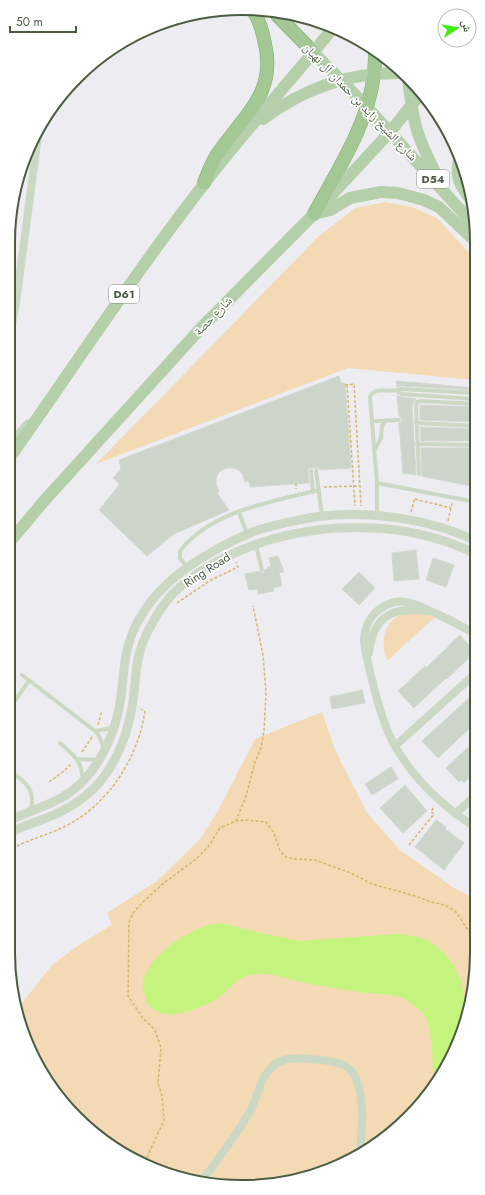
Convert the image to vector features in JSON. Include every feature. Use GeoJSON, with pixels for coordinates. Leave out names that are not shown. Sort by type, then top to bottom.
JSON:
{"type":"FeatureCollection","features":[{"type":"Feature","properties":{"kind":"highway"},"geometry":{"type":"LineString","coordinates":[[204,183],[218,154],[252,110],[264,87],[268,61],[263,33],[256,15]]}},
{"type":"Feature","properties":{"kind":"highway","name":"شارع الشيخ زايد بن حمدان آل نهيان"},"geometry":{"type":"LineString","coordinates":[[280,18],[313,52]]}},
{"type":"Feature","properties":{"kind":"highway"},"geometry":{"type":"LineString","coordinates":[[314,214],[356,138],[367,107],[374,74],[375,57]]}},
{"type":"Feature","properties":{"kind":"main road","name":"D61"},"geometry":{"type":"LineString","coordinates":[[15,450],[153,252],[204,183],[330,32]]}},
{"type":"Feature","properties":{"kind":"main road","name":"شارع الشيخ زايد بن حمدان آل نهيان"},"geometry":{"type":"LineString","coordinates":[[313,52],[342,80],[469,219]]}},
{"type":"Feature","properties":{"kind":"main road"},"geometry":{"type":"LineString","coordinates":[[246,132],[277,108],[306,92],[342,80],[374,74],[395,73]]}},
{"type":"Feature","properties":{"kind":"main road"},"geometry":{"type":"LineString","coordinates":[[409,87],[411,106],[421,143],[444,191]]}},
{"type":"Feature","properties":{"kind":"main road","name":"شارع حصة"},"geometry":{"type":"LineString","coordinates":[[15,536],[201,328],[314,214],[390,132],[418,97]]}},
{"type":"Feature","properties":{"kind":"main road"},"geometry":{"type":"LineString","coordinates":[[457,167],[458,178],[464,190]]}},
{"type":"Feature","properties":{"kind":"main road"},"geometry":{"type":"LineString","coordinates":[[314,214],[330,210],[350,198],[381,192],[398,193],[424,200],[439,207],[470,236]]}},
{"type":"Feature","properties":{"kind":"main road"},"geometry":{"type":"LineString","coordinates":[[15,440],[40,414]]}},
{"type":"Feature","properties":{"kind":"street"},"geometry":{"type":"LineString","coordinates":[[15,307],[37,144]]}},
{"type":"Feature","properties":{"kind":"street","name":"Ring Road"},"geometry":{"type":"LineString","coordinates":[[15,818],[62,797],[83,780],[99,760],[114,728],[119,712],[123,668],[128,646],[137,624],[149,604],[164,586],[187,568],[228,543],[247,534],[275,525],[322,516],[358,515],[408,520],[447,529],[470,539]]}},
{"type":"Feature","properties":{"kind":"street","name":"Ring Road"},"geometry":{"type":"LineString","coordinates":[[15,830],[48,818],[69,808],[87,795],[102,779],[115,760],[128,730],[136,671],[142,644],[154,620],[169,598],[188,580],[215,562],[255,544],[292,534],[322,529],[353,528],[385,530],[412,534],[441,541],[470,552]]}},
{"type":"Feature","properties":{"kind":"street"},"geometry":{"type":"LineString","coordinates":[[470,631],[430,611],[406,609],[396,611],[378,624],[373,632],[370,642],[368,661],[379,705],[395,746],[417,777],[438,799],[455,814],[470,824]]}},
{"type":"Feature","properties":{"kind":"street"},"geometry":{"type":"LineString","coordinates":[[395,746],[470,679]]}},
{"type":"Feature","properties":{"kind":"street"},"geometry":{"type":"LineString","coordinates":[[455,814],[470,800]]}},
{"type":"Feature","properties":{"kind":"street"},"geometry":{"type":"LineString","coordinates":[[205,1177],[250,1112],[269,1070],[280,1062],[293,1058],[340,1063],[349,1068],[355,1076],[359,1086],[362,1114],[361,1147]]}},
{"type":"Feature","properties":{"kind":"lane"},"geometry":{"type":"LineString","coordinates":[[377,516],[377,483],[371,393],[377,390],[397,391],[401,389],[470,393]]}},
{"type":"Feature","properties":{"kind":"lane"},"geometry":{"type":"LineString","coordinates":[[397,391],[401,394],[470,399]]}},
{"type":"Feature","properties":{"kind":"lane"},"geometry":{"type":"LineString","coordinates":[[419,474],[416,404],[419,401],[470,404]]}},
{"type":"Feature","properties":{"kind":"lane"},"geometry":{"type":"LineString","coordinates":[[374,450],[381,438],[382,426],[386,420]]}},
{"type":"Feature","properties":{"kind":"lane"},"geometry":{"type":"LineString","coordinates":[[372,421],[399,420]]}},
{"type":"Feature","properties":{"kind":"lane"},"geometry":{"type":"LineString","coordinates":[[416,423],[470,426]]}},
{"type":"Feature","properties":{"kind":"lane"},"geometry":{"type":"LineString","coordinates":[[417,444],[470,445]]}},
{"type":"Feature","properties":{"kind":"lane"},"geometry":{"type":"LineString","coordinates":[[316,470],[322,516]]}},
{"type":"Feature","properties":{"kind":"lane"},"geometry":{"type":"LineString","coordinates":[[311,471],[313,492]]}},
{"type":"Feature","properties":{"kind":"lane"},"geometry":{"type":"LineString","coordinates":[[377,483],[470,501]]}},
{"type":"Feature","properties":{"kind":"lane"},"geometry":{"type":"LineString","coordinates":[[187,568],[180,556],[180,551],[195,536],[212,524],[239,512],[283,498],[319,490]]}},
{"type":"Feature","properties":{"kind":"lane"},"geometry":{"type":"LineString","coordinates":[[239,512],[247,534]]}},
{"type":"Feature","properties":{"kind":"lane"},"geometry":{"type":"LineString","coordinates":[[255,544],[262,570]]}},
{"type":"Feature","properties":{"kind":"lane"},"geometry":{"type":"LineString","coordinates":[[22,675],[95,731],[99,736],[104,750]]}},
{"type":"Feature","properties":{"kind":"lane"},"geometry":{"type":"LineString","coordinates":[[15,700],[29,681]]}},
{"type":"Feature","properties":{"kind":"lane"},"geometry":{"type":"LineString","coordinates":[[95,731],[114,728]]}},
{"type":"Feature","properties":{"kind":"lane"},"geometry":{"type":"LineString","coordinates":[[60,742],[77,758],[83,780]]}},
{"type":"Feature","properties":{"kind":"lane"},"geometry":{"type":"LineString","coordinates":[[77,758],[99,760]]}},
{"type":"Feature","properties":{"kind":"lane"},"geometry":{"type":"LineString","coordinates":[[15,774],[29,787],[33,798],[31,811]]}},
{"type":"Feature","properties":{"kind":"path"},"geometry":{"type":"LineString","coordinates":[[354,384],[358,515],[346,385],[354,384]]}},
{"type":"Feature","properties":{"kind":"path"},"geometry":{"type":"LineString","coordinates":[[408,520],[418,491]]}},
{"type":"Feature","properties":{"kind":"path"},"geometry":{"type":"LineString","coordinates":[[447,529],[454,498]]}},
{"type":"Feature","properties":{"kind":"path"},"geometry":{"type":"LineString","coordinates":[[415,499],[451,508]]}},
{"type":"Feature","properties":{"kind":"path"},"geometry":{"type":"LineString","coordinates":[[236,821],[246,796],[261,748],[264,731],[266,693],[263,655],[252,606]]}},
{"type":"Feature","properties":{"kind":"path"},"geometry":{"type":"LineString","coordinates":[[49,782],[64,771],[87,745],[95,731],[102,711]]}},
{"type":"Feature","properties":{"kind":"path"},"geometry":{"type":"LineString","coordinates":[[409,845],[434,814],[431,812],[438,799]]}},
{"type":"Feature","properties":{"kind":"path"},"geometry":{"type":"LineString","coordinates":[[146,1159],[164,1120],[162,1096],[158,1083],[161,1048],[155,1030],[142,1017],[128,996],[129,922],[133,913],[143,902],[208,847],[220,828],[236,821],[245,820],[266,822],[274,833],[280,851],[286,857],[314,860],[351,873],[377,886],[445,905],[456,912],[470,933]]}},
{"type":"Feature","properties":{"kind":"shaded area"},"geometry":{"type":"Polygon","coordinates":[[[385,202],[412,207],[437,218],[470,254],[470,380],[348,368],[96,464],[319,236],[355,208],[385,202]]]}},
{"type":"Feature","properties":{"kind":"shaded area"},"geometry":{"type":"Polygon","coordinates":[[[424,612],[435,617],[387,661],[384,649],[384,637],[388,626],[403,613],[424,612]]]}},
{"type":"Feature","properties":{"kind":"shaded area"},"geometry":{"type":"Polygon","coordinates":[[[322,712],[335,750],[367,813],[400,850],[454,888],[470,896],[470,967],[466,997],[458,1026],[447,1053],[432,1079],[414,1103],[393,1124],[356,1150],[316,1168],[287,1176],[257,1180],[228,1180],[198,1176],[155,1163],[116,1142],[92,1124],[71,1103],[45,1066],[32,1040],[21,1004],[53,964],[82,943],[112,925],[107,913],[157,881],[200,839],[218,811],[255,739],[322,712]]]}},
{"type":"Feature","properties":{"kind":"shaded area"},"geometry":{"type":"Polygon","coordinates":[[[221,923],[300,941],[397,934],[417,937],[429,941],[443,952],[455,967],[461,982],[465,1001],[453,1040],[434,1076],[430,1030],[427,1021],[423,1013],[399,997],[359,992],[305,983],[272,975],[258,974],[249,975],[239,979],[219,997],[192,1010],[172,1014],[156,1011],[150,1007],[146,1001],[143,990],[143,982],[147,971],[154,961],[163,951],[185,935],[210,925],[221,923]]]}},
{"type":"Feature","properties":{"kind":"building"},"geometry":{"type":"Polygon","coordinates":[[[339,376],[341,383],[345,383],[351,468],[320,470],[315,467],[309,468],[309,483],[250,487],[249,481],[245,482],[240,471],[234,468],[226,468],[219,472],[216,478],[216,484],[219,491],[217,493],[229,510],[174,534],[147,556],[99,510],[120,484],[113,478],[121,469],[119,460],[339,376]]]}},
{"type":"Feature","properties":{"kind":"building"},"geometry":{"type":"Polygon","coordinates":[[[396,381],[470,388],[470,390],[401,386],[397,387],[396,381]]]}},
{"type":"Feature","properties":{"kind":"building"},"geometry":{"type":"Polygon","coordinates":[[[397,396],[416,399],[412,407],[416,475],[403,473],[399,423],[402,422],[402,419],[399,416],[397,396]]]}},
{"type":"Feature","properties":{"kind":"building"},"geometry":{"type":"Polygon","coordinates":[[[420,405],[470,407],[470,422],[420,420],[420,405]]]}},
{"type":"Feature","properties":{"kind":"building"},"geometry":{"type":"Polygon","coordinates":[[[420,427],[470,429],[470,441],[421,441],[420,427]]]}},
{"type":"Feature","properties":{"kind":"building"},"geometry":{"type":"Polygon","coordinates":[[[421,448],[470,448],[470,486],[421,476],[421,448]]]}},
{"type":"Feature","properties":{"kind":"building"},"geometry":{"type":"Polygon","coordinates":[[[416,550],[419,579],[394,581],[392,553],[416,550]]]}},
{"type":"Feature","properties":{"kind":"building"},"geometry":{"type":"Polygon","coordinates":[[[278,556],[284,572],[279,573],[282,586],[273,588],[274,591],[258,594],[257,589],[249,590],[245,574],[259,571],[264,573],[265,569],[268,569],[267,567],[271,566],[269,558],[278,556]]]}},
{"type":"Feature","properties":{"kind":"building"},"geometry":{"type":"Polygon","coordinates":[[[433,558],[454,565],[446,587],[426,580],[433,558]]]}},
{"type":"Feature","properties":{"kind":"building"},"geometry":{"type":"Polygon","coordinates":[[[359,572],[375,588],[359,605],[342,589],[359,572]]]}},
{"type":"Feature","properties":{"kind":"building"},"geometry":{"type":"Polygon","coordinates":[[[460,635],[470,646],[470,657],[414,708],[398,691],[425,666],[426,668],[460,635]]]}},
{"type":"Feature","properties":{"kind":"building"},"geometry":{"type":"Polygon","coordinates":[[[362,690],[365,703],[332,709],[330,697],[362,690]]]}},
{"type":"Feature","properties":{"kind":"building"},"geometry":{"type":"Polygon","coordinates":[[[469,698],[470,728],[438,758],[422,741],[469,698]]]}},
{"type":"Feature","properties":{"kind":"building"},"geometry":{"type":"Polygon","coordinates":[[[470,746],[470,777],[464,783],[461,780],[459,782],[446,768],[470,746]]]}},
{"type":"Feature","properties":{"kind":"building"},"geometry":{"type":"Polygon","coordinates":[[[391,767],[398,779],[372,795],[365,784],[391,767]]]}},
{"type":"Feature","properties":{"kind":"building"},"geometry":{"type":"Polygon","coordinates":[[[405,785],[427,811],[403,833],[380,808],[405,785]]]}},
{"type":"Feature","properties":{"kind":"building"},"geometry":{"type":"Polygon","coordinates":[[[436,820],[446,827],[445,829],[464,843],[444,870],[415,847],[436,820]]]}}]}
